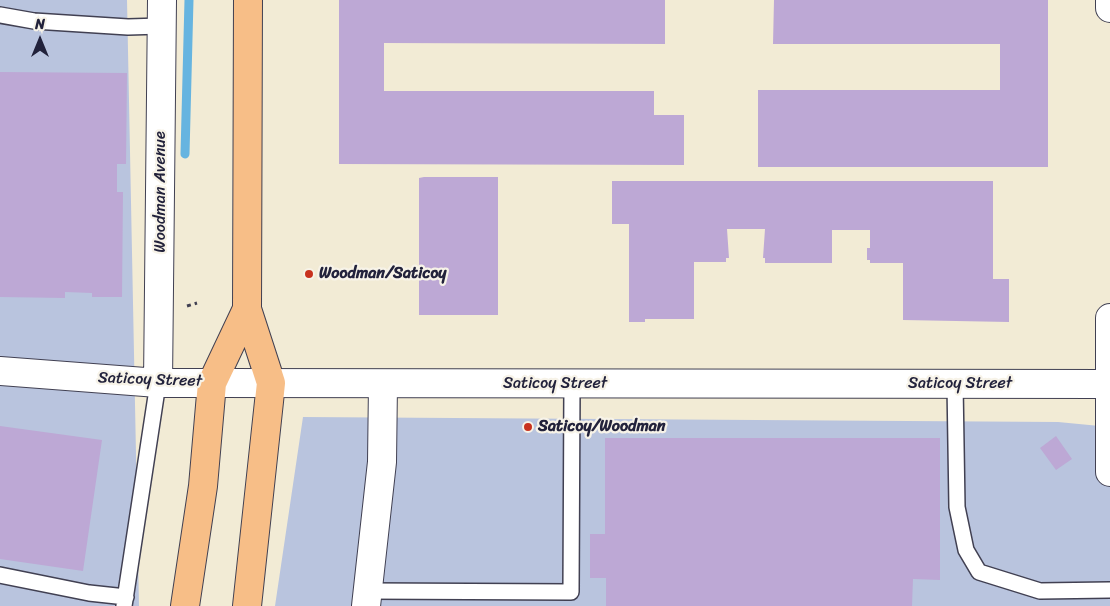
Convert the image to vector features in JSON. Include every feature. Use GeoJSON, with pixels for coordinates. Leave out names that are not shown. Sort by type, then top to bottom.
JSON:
{"type":"FeatureCollection","features":[{"type":"Feature","properties":{"kind":"main road"},"geometry":{"type":"LineString","coordinates":[[247,606],[271,383],[247,309],[248,0]]}},
{"type":"Feature","properties":{"kind":"main road"},"geometry":{"type":"LineString","coordinates":[[184,606],[203,486],[212,383],[247,309]]}},
{"type":"Feature","properties":{"kind":"street"},"geometry":{"type":"LineString","coordinates":[[1110,0],[1110,8]]}},
{"type":"Feature","properties":{"kind":"street","name":"Woodman Avenue"},"geometry":{"type":"LineString","coordinates":[[158,383],[162,13]]}},
{"type":"Feature","properties":{"kind":"street"},"geometry":{"type":"LineString","coordinates":[[1110,318],[1110,472]]}},
{"type":"Feature","properties":{"kind":"street","name":"Saticoy Street"},"geometry":{"type":"LineString","coordinates":[[0,371],[158,383],[1110,384]]}},
{"type":"Feature","properties":{"kind":"street"},"geometry":{"type":"LineString","coordinates":[[367,598],[382,462],[383,384]]}},
{"type":"Feature","properties":{"kind":"lane"},"geometry":{"type":"LineString","coordinates":[[0,15],[34,21],[128,27],[162,13]]}},
{"type":"Feature","properties":{"kind":"lane"},"geometry":{"type":"LineString","coordinates":[[0,575],[125,601],[158,383]]}},
{"type":"Feature","properties":{"kind":"lane"},"geometry":{"type":"LineString","coordinates":[[367,598],[571,592],[572,384]]}},
{"type":"Feature","properties":{"kind":"lane"},"geometry":{"type":"LineString","coordinates":[[955,384],[957,507],[966,550],[979,572],[1040,591],[1110,590]]}},
{"type":"Feature","properties":{"kind":"shaded area"},"geometry":{"type":"Polygon","coordinates":[[[0,0],[127,0],[139,606],[0,606],[0,0]]]}},
{"type":"Feature","properties":{"kind":"shaded area"},"geometry":{"type":"Polygon","coordinates":[[[303,417],[1058,422],[1110,427],[1110,606],[275,606],[303,417]]]}},
{"type":"Feature","properties":{"kind":"building"},"geometry":{"type":"Polygon","coordinates":[[[339,0],[665,0],[665,44],[384,43],[384,91],[654,91],[654,115],[684,115],[684,165],[339,164],[339,0]]]}},
{"type":"Feature","properties":{"kind":"building"},"geometry":{"type":"Polygon","coordinates":[[[774,0],[1048,0],[1048,167],[758,167],[758,90],[1000,90],[1000,44],[773,44],[774,0]]]}},
{"type":"Feature","properties":{"kind":"building"},"geometry":{"type":"Polygon","coordinates":[[[0,72],[127,73],[126,164],[117,164],[117,192],[123,192],[122,297],[92,297],[92,293],[65,292],[65,298],[0,297],[0,72]]]}},
{"type":"Feature","properties":{"kind":"building"},"geometry":{"type":"Polygon","coordinates":[[[498,177],[498,315],[419,315],[419,178],[498,177]]]}},
{"type":"Feature","properties":{"kind":"building"},"geometry":{"type":"Polygon","coordinates":[[[612,181],[993,181],[993,279],[1009,279],[1009,322],[903,320],[903,263],[870,263],[870,260],[867,260],[867,248],[870,248],[870,230],[832,230],[832,263],[765,263],[765,258],[763,258],[765,229],[727,229],[729,258],[726,258],[726,262],[694,262],[694,319],[645,319],[645,322],[629,322],[629,224],[612,224],[612,181]]]}},
{"type":"Feature","properties":{"kind":"building"},"geometry":{"type":"Polygon","coordinates":[[[0,426],[102,440],[83,571],[0,559],[0,426]]]}},
{"type":"Feature","properties":{"kind":"building"},"geometry":{"type":"Polygon","coordinates":[[[1056,436],[1072,459],[1056,470],[1040,448],[1056,436]]]}},
{"type":"Feature","properties":{"kind":"building"},"geometry":{"type":"Polygon","coordinates":[[[605,438],[940,438],[940,580],[913,579],[912,606],[606,606],[606,578],[590,578],[590,534],[605,534],[605,438]]]}},
{"type":"Feature","properties":{"kind":"waterway"},"geometry":{"type":"LineString","coordinates":[[185,154],[189,0]]}},
{"type":"Feature","properties":{"kind":"place","name":"Woodman/Saticoy"},"geometry":{"type":"Point","coordinates":[309,274]}},
{"type":"Feature","properties":{"kind":"place","name":"Saticoy/Woodman"},"geometry":{"type":"Point","coordinates":[528,427]}}]}
